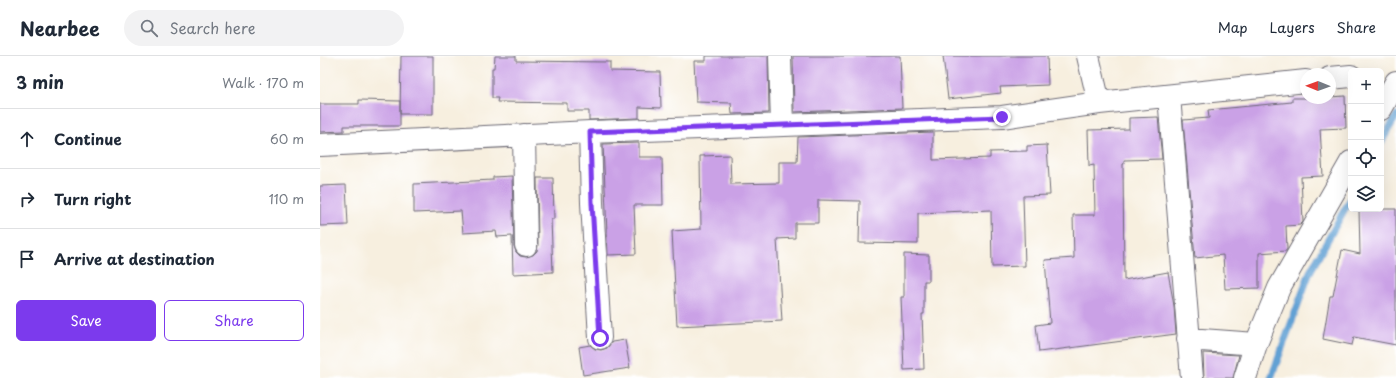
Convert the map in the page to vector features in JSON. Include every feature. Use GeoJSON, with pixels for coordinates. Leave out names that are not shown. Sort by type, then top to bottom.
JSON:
{"type":"FeatureCollection","features":[{"type":"Feature","properties":{"kind":"street"},"geometry":{"type":"LineString","coordinates":[[780,56],[782,125]]}},
{"type":"Feature","properties":{"kind":"street"},"geometry":{"type":"LineString","coordinates":[[1088,56],[1099,103]]}},
{"type":"Feature","properties":{"kind":"street"},"geometry":{"type":"LineString","coordinates":[[1384,73],[1396,72]]}},
{"type":"Feature","properties":{"kind":"street"},"geometry":{"type":"LineString","coordinates":[[1336,77],[1348,76]]}},
{"type":"Feature","properties":{"kind":"street"},"geometry":{"type":"LineString","coordinates":[[320,145],[590,132],[1002,117],[1099,103],[1300,82]]}},
{"type":"Feature","properties":{"kind":"street"},"geometry":{"type":"LineString","coordinates":[[1384,104],[1396,82]]}},
{"type":"Feature","properties":{"kind":"street"},"geometry":{"type":"LineString","coordinates":[[1169,96],[1192,378]]}},
{"type":"Feature","properties":{"kind":"street"},"geometry":{"type":"LineString","coordinates":[[590,132],[592,203],[600,338]]}},
{"type":"Feature","properties":{"kind":"street"},"geometry":{"type":"LineString","coordinates":[[524,135],[526,245]]}},
{"type":"Feature","properties":{"kind":"street"},"geometry":{"type":"LineString","coordinates":[[1245,378],[1256,344],[1280,288],[1348,167]]}},
{"type":"Feature","properties":{"kind":"street"},"geometry":{"type":"LineString","coordinates":[[1188,339],[1256,344]]}},
{"type":"Feature","properties":{"kind":"building"},"geometry":{"type":"Polygon","coordinates":[[[401,56],[433,56],[433,114],[400,114],[401,56]]]}},
{"type":"Feature","properties":{"kind":"building"},"geometry":{"type":"Polygon","coordinates":[[[495,56],[516,56],[516,61],[610,62],[610,71],[660,72],[661,108],[639,107],[639,118],[589,120],[589,111],[567,111],[567,103],[497,102],[498,98],[492,98],[492,68],[494,68],[495,56]]]}},
{"type":"Feature","properties":{"kind":"building"},"geometry":{"type":"Polygon","coordinates":[[[706,56],[768,56],[769,113],[732,114],[731,103],[696,102],[694,61],[706,61],[706,56]]]}},
{"type":"Feature","properties":{"kind":"building"},"geometry":{"type":"Polygon","coordinates":[[[793,56],[900,56],[902,108],[794,112],[793,56]]]}},
{"type":"Feature","properties":{"kind":"building"},"geometry":{"type":"Polygon","coordinates":[[[943,56],[1047,56],[1048,85],[1000,87],[1001,93],[948,99],[943,56]]]}},
{"type":"Feature","properties":{"kind":"building"},"geometry":{"type":"Polygon","coordinates":[[[1345,96],[1346,128],[1320,129],[1323,176],[1301,177],[1303,222],[1300,225],[1286,226],[1286,251],[1259,253],[1259,288],[1225,289],[1223,255],[1195,258],[1183,120],[1209,118],[1208,110],[1292,102],[1292,98],[1300,98],[1300,104],[1336,104],[1336,97],[1345,96]]]}},
{"type":"Feature","properties":{"kind":"building"},"geometry":{"type":"Polygon","coordinates":[[[359,100],[400,101],[400,126],[344,126],[344,131],[320,132],[320,104],[359,104],[359,100]]]}},
{"type":"Feature","properties":{"kind":"building"},"geometry":{"type":"Polygon","coordinates":[[[1158,117],[1162,159],[1124,160],[1123,164],[1124,280],[1168,272],[1174,306],[1176,334],[1039,352],[1036,325],[1050,323],[1045,260],[1074,258],[1073,215],[1095,215],[1094,165],[1089,166],[1088,130],[1129,129],[1129,118],[1158,117]]]}},
{"type":"Feature","properties":{"kind":"building"},"geometry":{"type":"Polygon","coordinates":[[[933,132],[933,160],[990,158],[990,152],[1027,151],[1027,146],[1047,145],[1050,195],[1023,196],[1025,266],[992,267],[991,210],[918,213],[918,244],[859,243],[860,201],[818,200],[818,223],[795,223],[795,238],[777,239],[782,321],[677,326],[672,231],[701,229],[700,156],[730,155],[731,184],[779,183],[779,162],[797,162],[798,137],[933,132]]]}},
{"type":"Feature","properties":{"kind":"building"},"geometry":{"type":"Polygon","coordinates":[[[639,143],[639,157],[662,157],[663,205],[634,205],[636,254],[608,255],[603,144],[639,143]]]}},
{"type":"Feature","properties":{"kind":"building"},"geometry":{"type":"Polygon","coordinates":[[[512,176],[514,246],[516,252],[520,256],[526,257],[533,255],[537,251],[538,245],[537,178],[553,178],[554,219],[551,219],[553,272],[513,274],[512,236],[497,237],[496,231],[463,233],[461,211],[414,213],[414,184],[493,180],[493,177],[512,176]]]}},
{"type":"Feature","properties":{"kind":"building"},"geometry":{"type":"Polygon","coordinates":[[[346,185],[348,225],[320,226],[320,186],[346,185]]]}},
{"type":"Feature","properties":{"kind":"building"},"geometry":{"type":"Polygon","coordinates":[[[1384,209],[1396,209],[1396,345],[1354,337],[1352,345],[1323,339],[1330,296],[1333,296],[1342,250],[1360,254],[1359,212],[1384,212],[1384,209]]]}},
{"type":"Feature","properties":{"kind":"building"},"geometry":{"type":"Polygon","coordinates":[[[904,254],[929,255],[929,281],[924,281],[924,314],[922,314],[924,369],[904,370],[901,297],[904,297],[904,254]]]}},
{"type":"Feature","properties":{"kind":"building"},"geometry":{"type":"Polygon","coordinates":[[[625,340],[630,368],[583,375],[579,347],[590,345],[595,349],[601,350],[607,348],[612,342],[625,340]]]}},
{"type":"Feature","properties":{"kind":"building"},"geometry":{"type":"Polygon","coordinates":[[[1203,353],[1239,355],[1233,378],[1204,378],[1203,353]]]}},
{"type":"Feature","properties":{"kind":"waterway"},"geometry":{"type":"LineString","coordinates":[[1383,140],[1396,116]]}},
{"type":"Feature","properties":{"kind":"waterway"},"geometry":{"type":"LineString","coordinates":[[1271,378],[1310,272],[1348,203]]}},
{"type":"Feature","properties":{"kind":"route"},"geometry":{"type":"LineString","coordinates":[[600,338],[592,203],[590,132],[1002,117]]}}]}
